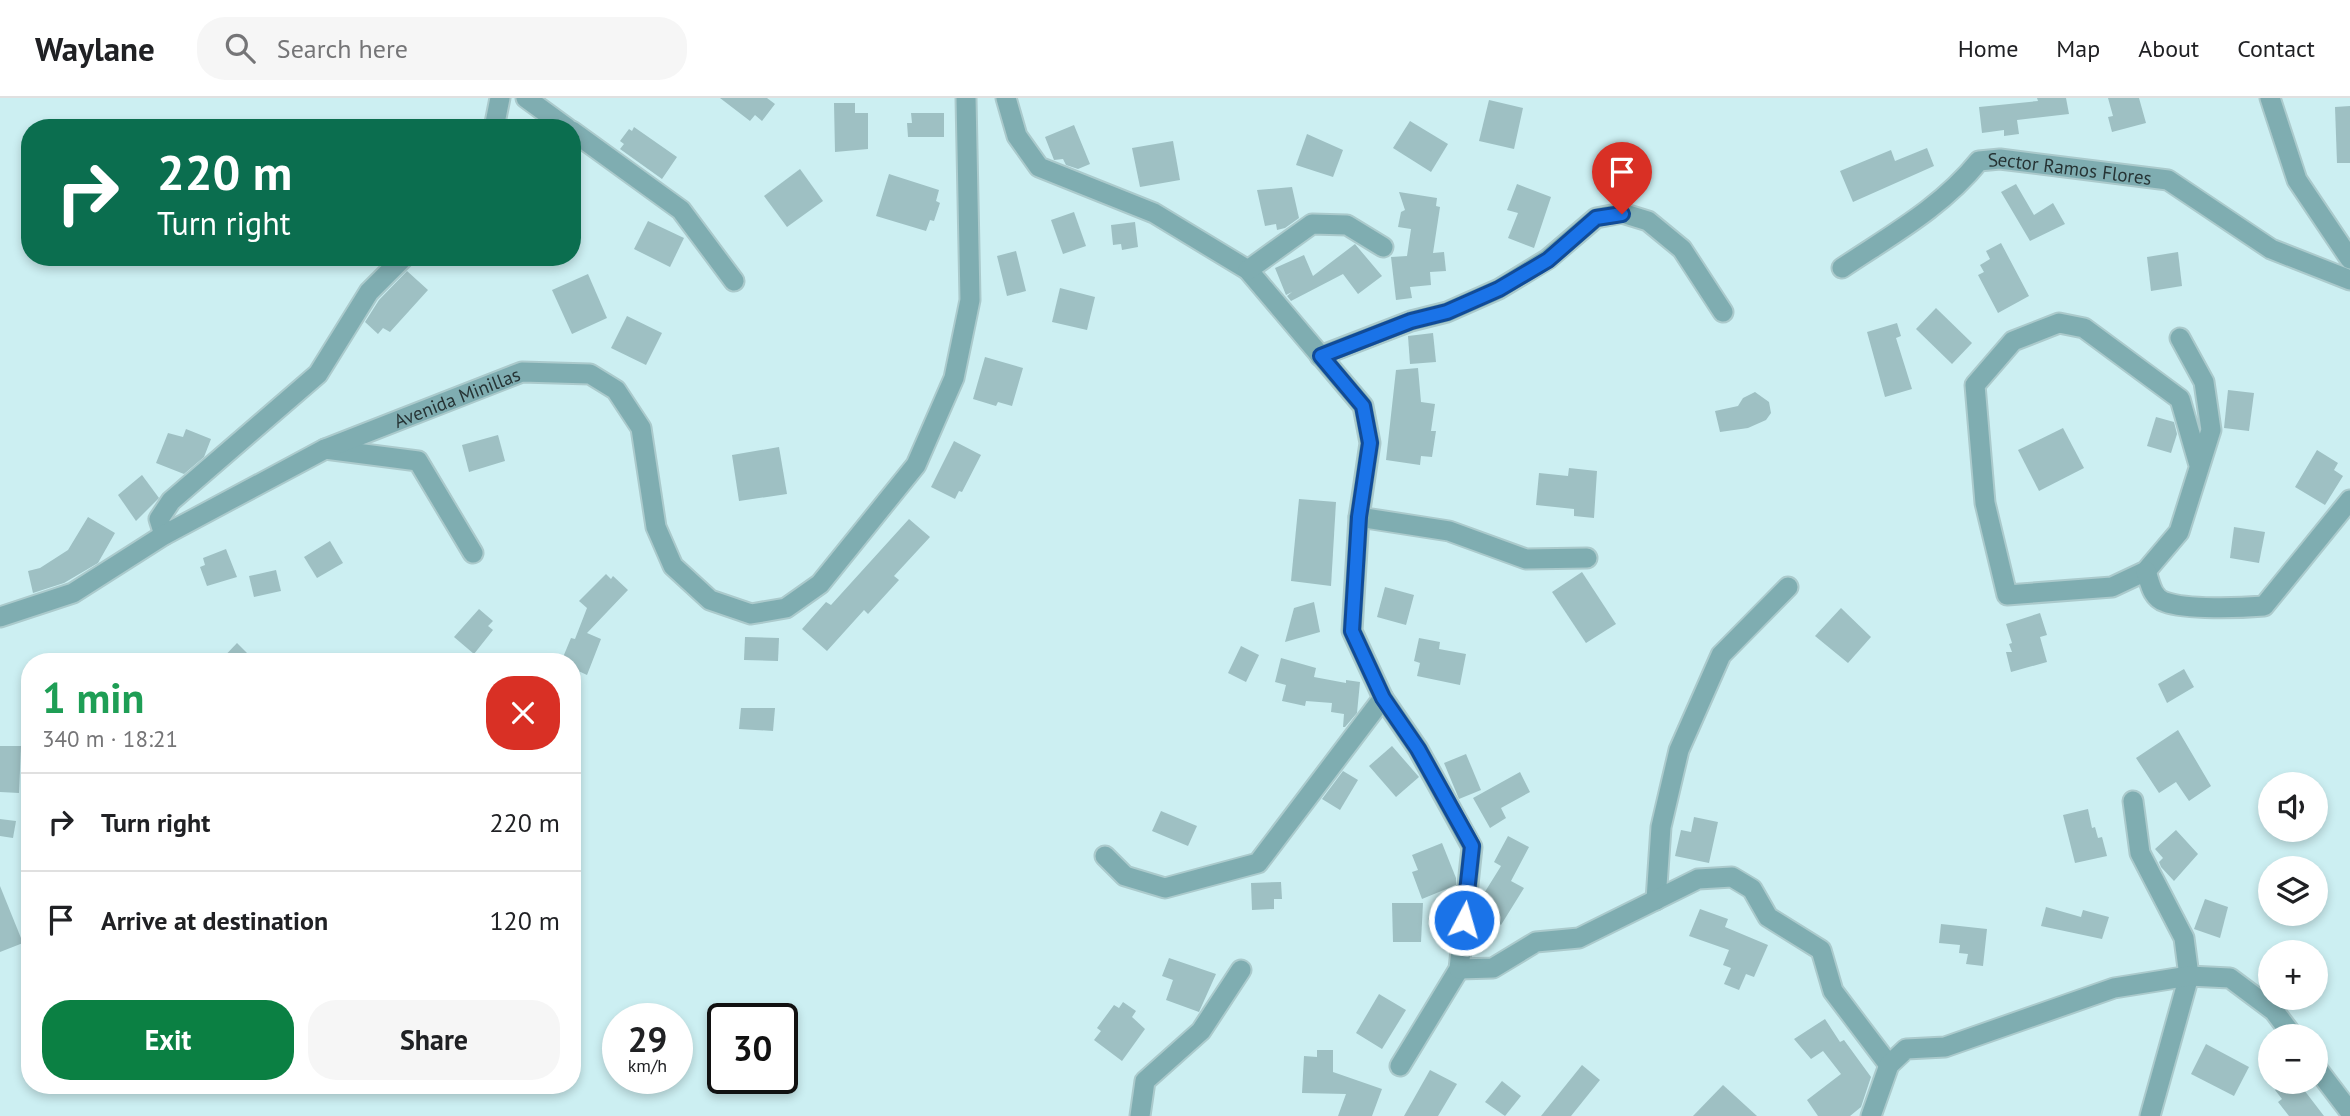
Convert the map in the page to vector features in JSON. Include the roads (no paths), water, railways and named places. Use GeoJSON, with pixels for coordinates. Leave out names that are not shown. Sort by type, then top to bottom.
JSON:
{"type":"FeatureCollection","features":[{"type":"Feature","properties":{"kind":"street"},"geometry":{"type":"LineString","coordinates":[[496,119],[500,98]]}},
{"type":"Feature","properties":{"kind":"street"},"geometry":{"type":"LineString","coordinates":[[526,98],[555,119]]}},
{"type":"Feature","properties":{"kind":"street","name":"Avenida Minillas"},"geometry":{"type":"LineString","coordinates":[[0,617],[73,593],[164,535],[325,449],[522,372],[590,374],[616,390],[641,428],[656,527],[673,566],[710,600],[751,614],[786,608],[820,584],[916,465],[954,378],[970,300],[966,98]]}},
{"type":"Feature","properties":{"kind":"street"},"geometry":{"type":"LineString","coordinates":[[1006,98],[1017,136],[1039,167],[1154,213],[1248,270],[1363,406],[1370,443],[1359,517],[1352,631],[1383,698],[1418,749],[1472,846],[1459,969],[1400,1066]]}},
{"type":"Feature","properties":{"kind":"street"},"geometry":{"type":"LineString","coordinates":[[2271,100],[2297,180],[2350,259]]}},
{"type":"Feature","properties":{"kind":"street"},"geometry":{"type":"LineString","coordinates":[[581,138],[681,210],[734,281]]}},
{"type":"Feature","properties":{"kind":"street","name":"Sector Ramos Flores"},"geometry":{"type":"LineString","coordinates":[[1842,268],[1942,200],[1979,162],[2000,159],[2168,180],[2271,249],[2350,280]]}},
{"type":"Feature","properties":{"kind":"street"},"geometry":{"type":"LineString","coordinates":[[1321,356],[1411,321],[1447,312],[1499,289],[1548,260],[1596,218],[1622,214],[1648,221],[1682,249],[1723,313]]}},
{"type":"Feature","properties":{"kind":"street"},"geometry":{"type":"LineString","coordinates":[[1248,270],[1312,224],[1347,225],[1383,247]]}},
{"type":"Feature","properties":{"kind":"street"},"geometry":{"type":"LineString","coordinates":[[164,535],[159,519],[171,501],[318,374],[369,292],[395,266]]}},
{"type":"Feature","properties":{"kind":"street"},"geometry":{"type":"LineString","coordinates":[[2180,338],[2204,382],[2211,430],[2179,532],[2146,571],[2112,587],[2007,595],[1985,503],[1975,385],[2012,341],[2059,323],[2084,328],[2180,399],[2199,465]]}},
{"type":"Feature","properties":{"kind":"street"},"geometry":{"type":"LineString","coordinates":[[325,449],[418,461],[473,553]]}},
{"type":"Feature","properties":{"kind":"street"},"geometry":{"type":"LineString","coordinates":[[2146,571],[2153,593],[2164,602],[2232,608],[2264,607],[2350,499]]}},
{"type":"Feature","properties":{"kind":"street"},"geometry":{"type":"LineString","coordinates":[[1359,517],[1449,531],[1526,559],[1587,558]]}},
{"type":"Feature","properties":{"kind":"street"},"geometry":{"type":"LineString","coordinates":[[1656,900],[1661,827],[1679,750],[1721,656],[1788,587]]}},
{"type":"Feature","properties":{"kind":"street"},"geometry":{"type":"LineString","coordinates":[[1105,856],[1125,876],[1165,888],[1258,863],[1383,698]]}},
{"type":"Feature","properties":{"kind":"street"},"geometry":{"type":"LineString","coordinates":[[2133,802],[2140,853],[2184,938],[2189,976],[2150,1116]]}},
{"type":"Feature","properties":{"kind":"street"},"geometry":{"type":"LineString","coordinates":[[1459,969],[1493,968],[1536,942],[1579,938],[1698,879],[1732,877],[1752,889],[1768,917],[1821,950],[1833,991],[1889,1065]]}},
{"type":"Feature","properties":{"kind":"street"},"geometry":{"type":"LineString","coordinates":[[1140,1116],[1145,1081],[1201,1031],[1241,971]]}},
{"type":"Feature","properties":{"kind":"street"},"geometry":{"type":"LineString","coordinates":[[1871,1116],[1889,1065],[1906,1049],[1945,1047],[2114,988],[2189,976],[2230,978],[2274,1011],[2284,1024]]}},
{"type":"Feature","properties":{"kind":"street"},"geometry":{"type":"LineString","coordinates":[[2328,1083],[2350,1112]]}}]}
